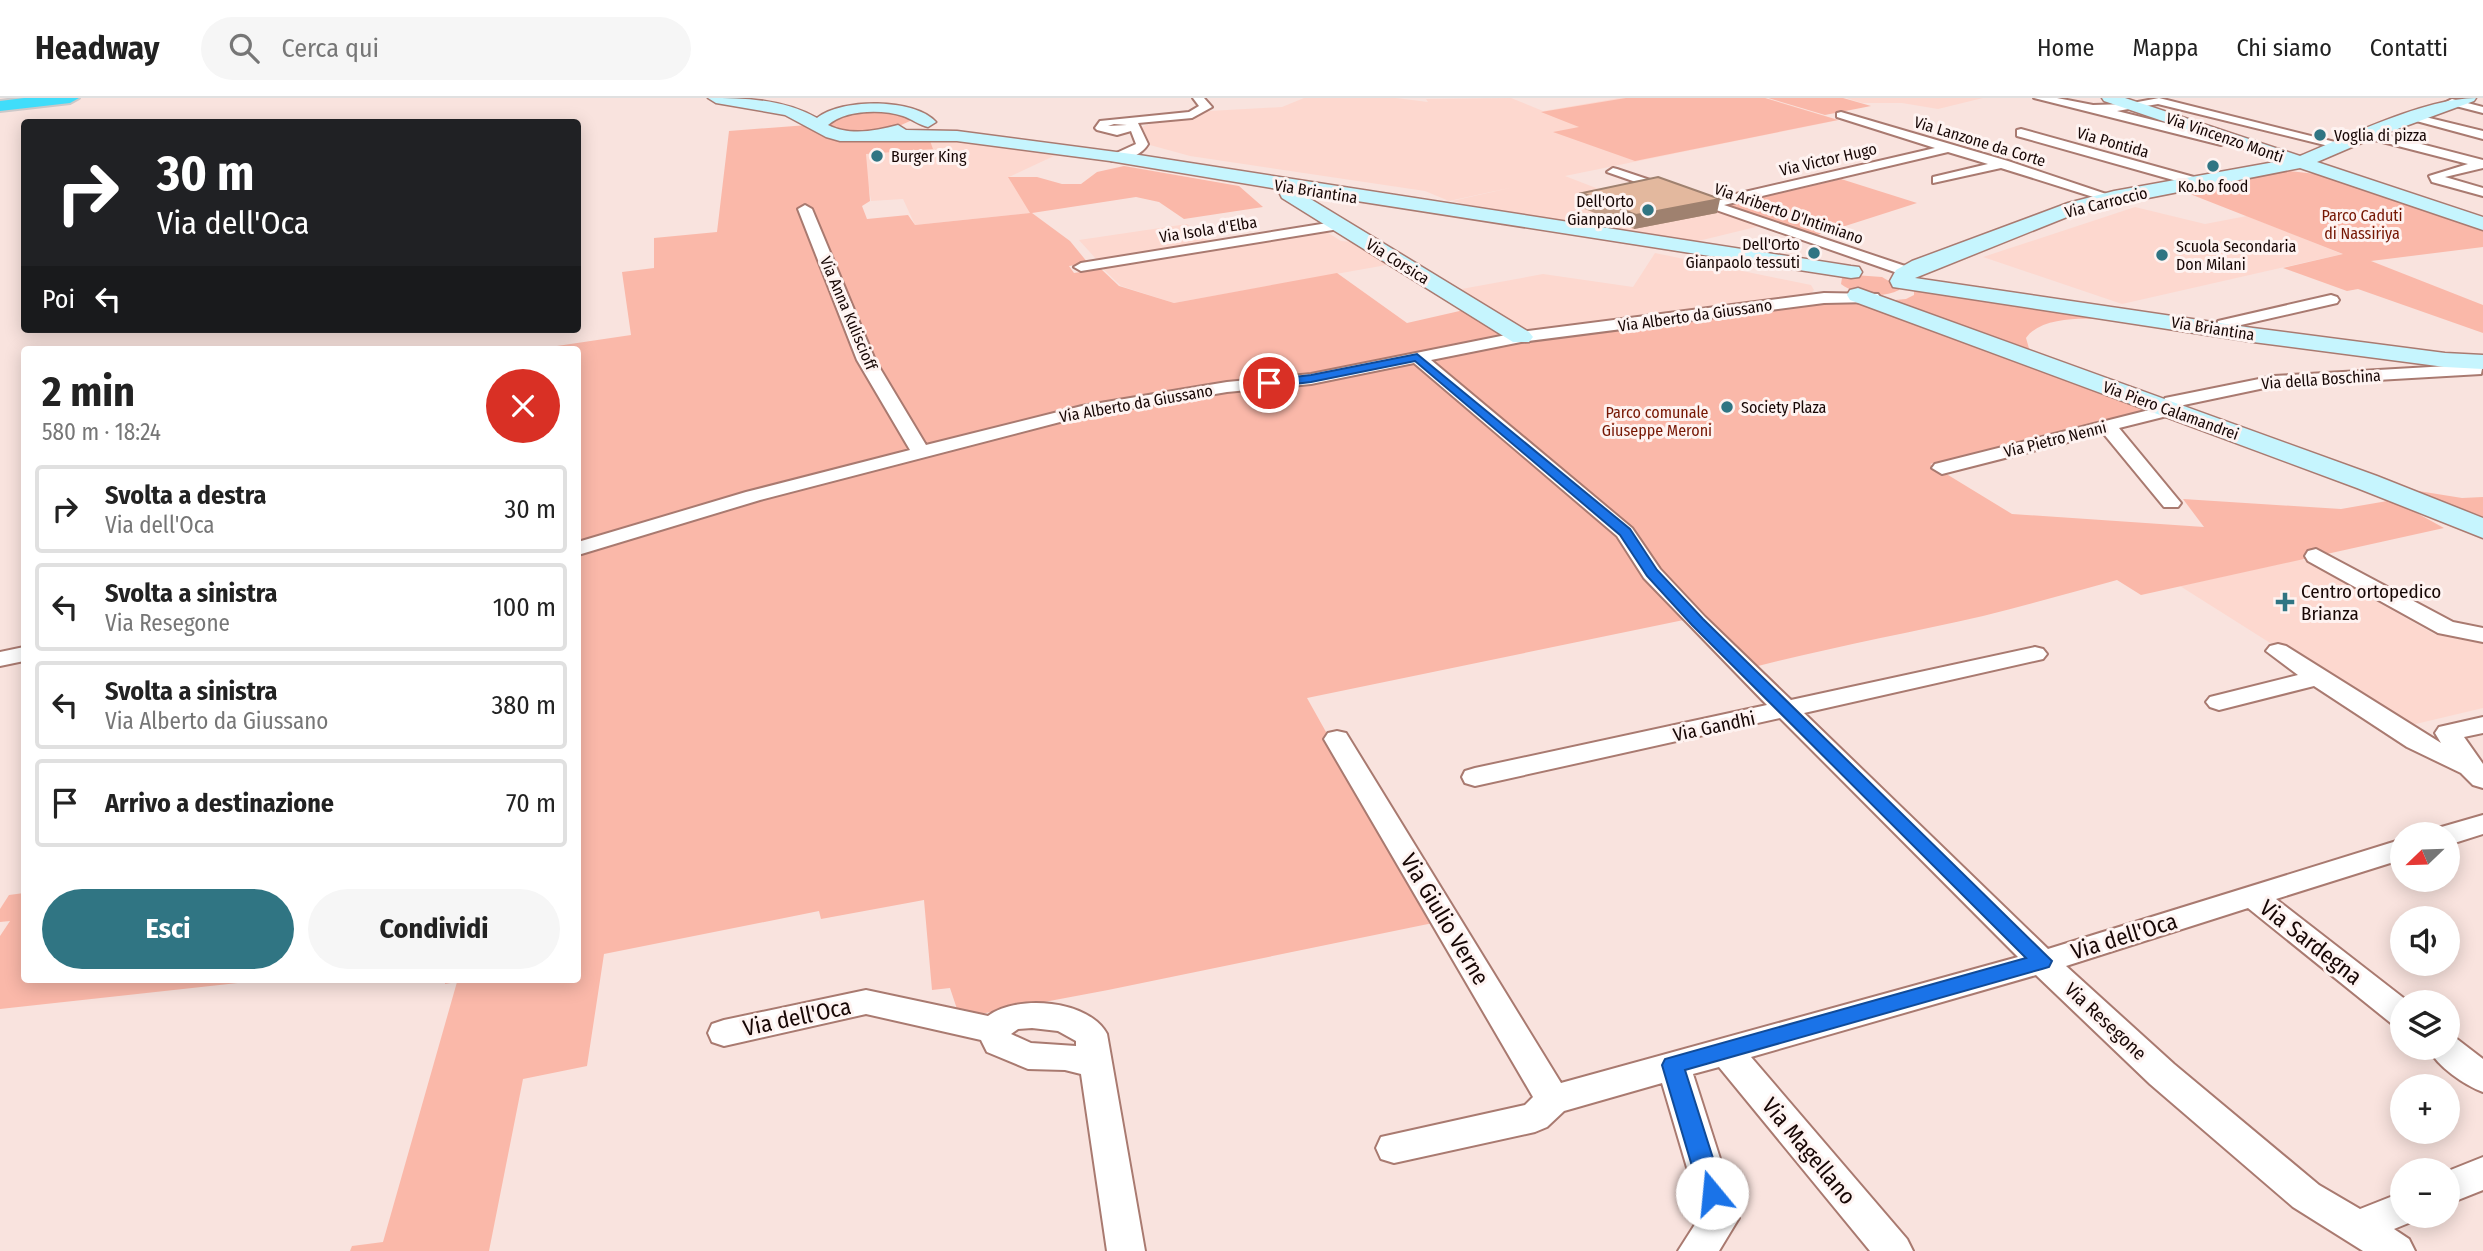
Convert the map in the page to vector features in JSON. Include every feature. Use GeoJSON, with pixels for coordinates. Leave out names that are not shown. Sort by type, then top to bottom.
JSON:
{"type":"FeatureCollection","features":[{"type":"Feature","properties":{"kind":"highway"},"geometry":{"type":"LineString","coordinates":[[0,100],[18,98]]}},
{"type":"Feature","properties":{"kind":"highway"},"geometry":{"type":"LineString","coordinates":[[0,106],[70,98]]}},
{"type":"Feature","properties":{"kind":"main road"},"geometry":{"type":"LineString","coordinates":[[716,98],[842,111]]}},
{"type":"Feature","properties":{"kind":"main road"},"geometry":{"type":"LineString","coordinates":[[759,104],[799,115],[827,132],[874,135],[912,125],[917,121],[896,98]]}},
{"type":"Feature","properties":{"kind":"main road","name":"Via Vincenzo Monti"},"geometry":{"type":"LineString","coordinates":[[2110,98],[2483,224]]}},
{"type":"Feature","properties":{"kind":"main road","name":"Via Carroccio"},"geometry":{"type":"LineString","coordinates":[[1896,272],[2075,207],[2300,163],[2367,134],[2460,100]]}},
{"type":"Feature","properties":{"kind":"main road"},"geometry":{"type":"LineString","coordinates":[[804,107],[867,102],[914,115]]}},
{"type":"Feature","properties":{"kind":"main road"},"geometry":{"type":"LineString","coordinates":[[818,125],[823,119],[867,102]]}},
{"type":"Feature","properties":{"kind":"main road","name":"Via Briantina"},"geometry":{"type":"LineString","coordinates":[[914,115],[945,128],[999,141]]}},
{"type":"Feature","properties":{"kind":"main road","name":"Via Briantina"},"geometry":{"type":"LineString","coordinates":[[874,135],[933,135],[999,141],[1516,220]]}},
{"type":"Feature","properties":{"kind":"main road","name":"Via Briantina"},"geometry":{"type":"LineString","coordinates":[[1116,158],[1274,185],[1716,251],[1857,290],[1896,272],[1944,287],[2481,364]]}},
{"type":"Feature","properties":{"kind":"main road","name":"Via Corsica"},"geometry":{"type":"LineString","coordinates":[[1274,185],[1521,337]]}},
{"type":"Feature","properties":{"kind":"main road"},"geometry":{"type":"LineString","coordinates":[[1857,290],[1904,293],[1907,289],[1896,272]]}},
{"type":"Feature","properties":{"kind":"main road","name":"Via Piero Calamandrei"},"geometry":{"type":"LineString","coordinates":[[1857,290],[2169,410],[2367,482],[2483,530]]}},
{"type":"Feature","properties":{"kind":"main road"},"geometry":{"type":"LineString","coordinates":[[2453,519],[2483,537]]}},
{"type":"Feature","properties":{"kind":"street"},"geometry":{"type":"LineString","coordinates":[[1164,118],[1136,130],[1118,126],[1164,118],[1202,112],[1206,107],[1198,98]]}},
{"type":"Feature","properties":{"kind":"street"},"geometry":{"type":"LineString","coordinates":[[2039,98],[2093,108],[2221,141]]}},
{"type":"Feature","properties":{"kind":"street"},"geometry":{"type":"LineString","coordinates":[[2460,100],[2483,110]]}},
{"type":"Feature","properties":{"kind":"street"},"geometry":{"type":"LineString","coordinates":[[2093,108],[2133,106],[2158,101],[2341,145]]}},
{"type":"Feature","properties":{"kind":"street","name":"Via Lanzone da Corte"},"geometry":{"type":"LineString","coordinates":[[1840,115],[1952,147],[2111,198]]}},
{"type":"Feature","properties":{"kind":"street"},"geometry":{"type":"LineString","coordinates":[[2413,117],[2483,135]]}},
{"type":"Feature","properties":{"kind":"street"},"geometry":{"type":"LineString","coordinates":[[1116,158],[1139,149],[1142,144],[1136,130]]}},
{"type":"Feature","properties":{"kind":"street","name":"Via Pontida"},"geometry":{"type":"LineString","coordinates":[[2021,133],[2196,182]]}},
{"type":"Feature","properties":{"kind":"street"},"geometry":{"type":"LineString","coordinates":[[2367,134],[2483,164]]}},
{"type":"Feature","properties":{"kind":"street","name":"Via Victor Hugo"},"geometry":{"type":"LineString","coordinates":[[1711,204],[1952,147]]}},
{"type":"Feature","properties":{"kind":"street"},"geometry":{"type":"LineString","coordinates":[[1938,180],[2005,164]]}},
{"type":"Feature","properties":{"kind":"street"},"geometry":{"type":"LineString","coordinates":[[2483,164],[2435,176],[2437,179],[2483,191]]}},
{"type":"Feature","properties":{"kind":"street","name":"Via Ariberto D'Intimiano"},"geometry":{"type":"LineString","coordinates":[[1613,172],[1711,204],[1896,272]]}},
{"type":"Feature","properties":{"kind":"street","name":"Via Anna Kuliscioff"},"geometry":{"type":"LineString","coordinates":[[805,209],[866,360],[920,451]]}},
{"type":"Feature","properties":{"kind":"street","name":"Via Isola d'Elba"},"geometry":{"type":"LineString","coordinates":[[1081,267],[1340,225]]}},
{"type":"Feature","properties":{"kind":"street","name":"Via Alberto da Giussano"},"geometry":{"type":"LineString","coordinates":[[581,548],[753,496],[1093,408],[1227,387],[1311,379],[1521,337],[1824,298],[1857,290]]}},
{"type":"Feature","properties":{"kind":"street"},"geometry":{"type":"LineString","coordinates":[[2224,327],[2331,300]]}},
{"type":"Feature","properties":{"kind":"street","name":"Via Resegone"},"geometry":{"type":"LineString","coordinates":[[1417,357],[1625,532],[1652,573],[1786,709],[2042,961],[2162,1074],[2306,1196],[2396,1251]]}},
{"type":"Feature","properties":{"kind":"street","name":"Via della Boschina"},"geometry":{"type":"LineString","coordinates":[[2169,410],[2171,402],[2261,382],[2481,364]]}},
{"type":"Feature","properties":{"kind":"street","name":"Via Pietro Nenni"},"geometry":{"type":"LineString","coordinates":[[1942,468],[2169,410]]}},
{"type":"Feature","properties":{"kind":"street"},"geometry":{"type":"LineString","coordinates":[[2107,426],[2171,503]]}},
{"type":"Feature","properties":{"kind":"street"},"geometry":{"type":"LineString","coordinates":[[2316,556],[2446,628],[2483,635]]}},
{"type":"Feature","properties":{"kind":"street"},"geometry":{"type":"LineString","coordinates":[[2278,651],[2416,741],[2476,773]]}},
{"type":"Feature","properties":{"kind":"street","name":"Via Gandhi"},"geometry":{"type":"LineString","coordinates":[[1475,777],[2035,654]]}},
{"type":"Feature","properties":{"kind":"street"},"geometry":{"type":"LineString","coordinates":[[0,659],[21,655]]}},
{"type":"Feature","properties":{"kind":"street"},"geometry":{"type":"LineString","coordinates":[[2219,702],[2319,677]]}},
{"type":"Feature","properties":{"kind":"street"},"geometry":{"type":"LineString","coordinates":[[2476,773],[2448,733],[2483,724]]}},
{"type":"Feature","properties":{"kind":"street","name":"Via Giulio Verne"},"geometry":{"type":"LineString","coordinates":[[1338,739],[1553,1100]]}},
{"type":"Feature","properties":{"kind":"street"},"geometry":{"type":"LineString","coordinates":[[2460,831],[2483,824]]}},
{"type":"Feature","properties":{"kind":"street","name":"Via dell'Oca"},"geometry":{"type":"LineString","coordinates":[[1673,1065],[2042,961],[2390,853]]}},
{"type":"Feature","properties":{"kind":"street","name":"Via Sardegna"},"geometry":{"type":"LineString","coordinates":[[2252,896],[2390,1005]]}},
{"type":"Feature","properties":{"kind":"street","name":"Via dell'Oca"},"geometry":{"type":"LineString","coordinates":[[724,1033],[866,1002],[993,1030],[1010,1018],[1055,1017],[1077,1024],[1091,1034],[1126,1251]]}},
{"type":"Feature","properties":{"kind":"street","name":"Via Magellano"},"geometry":{"type":"LineString","coordinates":[[1725,1050],[1894,1251]]}},
{"type":"Feature","properties":{"kind":"street"},"geometry":{"type":"LineString","coordinates":[[2460,1060],[2483,1078]]}},
{"type":"Feature","properties":{"kind":"street"},"geometry":{"type":"LineString","coordinates":[[1394,1148],[1535,1117],[1553,1100],[1673,1065],[1720,1218],[1696,1251]]}},
{"type":"Feature","properties":{"kind":"street"},"geometry":{"type":"LineString","coordinates":[[2460,1183],[2483,1173]]}},
{"type":"Feature","properties":{"kind":"street"},"geometry":{"type":"LineString","coordinates":[[2356,1228],[2390,1214]]}},
{"type":"Feature","properties":{"kind":"shaded area"},"geometry":{"type":"Polygon","coordinates":[[[1304,98],[1396,98],[1428,102],[1426,99],[1511,98],[1543,111],[1620,98],[1766,98],[1839,120],[1565,176],[1609,193],[1645,186],[1764,225],[1690,243],[1493,211],[1452,201],[1514,187],[1449,201],[1425,191],[1190,156],[1150,145],[1142,127],[1156,121],[1193,117],[1209,111],[1282,107],[1304,98]]]}},
{"type":"Feature","properties":{"kind":"shaded area"},"geometry":{"type":"Polygon","coordinates":[[[1846,98],[1983,98],[1938,109],[1902,103],[1862,103],[1846,98]]]}},
{"type":"Feature","properties":{"kind":"shaded area"},"geometry":{"type":"Polygon","coordinates":[[[965,139],[1058,154],[1009,177],[1031,213],[915,225],[903,199],[871,201],[869,188],[828,186],[833,142],[965,139]]]}},
{"type":"Feature","properties":{"kind":"shaded area","name":"Scuola Secondaria Don Milani"},"geometry":{"type":"Polygon","coordinates":[[[2135,207],[2205,224],[2247,216],[2342,254],[2122,304],[1983,257],[2135,207]]]}},
{"type":"Feature","properties":{"kind":"shaded area"},"geometry":{"type":"Polygon","coordinates":[[[1187,224],[1211,243],[1098,261],[1079,240],[1187,224]]]}},
{"type":"Feature","properties":{"kind":"shaded area"},"geometry":{"type":"Polygon","coordinates":[[[1325,231],[1341,241],[1353,242],[1392,264],[1174,303],[1121,286],[1101,267],[1325,231]]]}},
{"type":"Feature","properties":{"kind":"shaded area"},"geometry":{"type":"Polygon","coordinates":[[[1655,253],[1811,285],[1814,290],[1810,295],[1533,333],[1521,332],[1456,290],[1543,274],[1633,287],[1655,253]]]}},
{"type":"Feature","properties":{"kind":"shaded area"},"geometry":{"type":"Polygon","coordinates":[[[2302,559],[2434,634],[2483,643],[2483,708],[2403,727],[2180,586],[2302,559]]]}},
{"type":"Feature","properties":{"kind":"green space"},"geometry":{"type":"Polygon","coordinates":[[[1626,98],[1765,98],[1838,120],[1635,161],[1553,132],[1579,127],[1541,112],[1626,98]]]}},
{"type":"Feature","properties":{"kind":"green space"},"geometry":{"type":"Polygon","coordinates":[[[1768,98],[1843,98],[1871,106],[1825,115],[1768,98]]]}},
{"type":"Feature","properties":{"kind":"green space"},"geometry":{"type":"Polygon","coordinates":[[[874,110],[908,116],[910,121],[888,131],[843,132],[826,125],[838,116],[874,110]]]}},
{"type":"Feature","properties":{"kind":"green space","name":"Parco comunale Giuseppe Meroni"},"geometry":{"type":"Polygon","coordinates":[[[808,125],[822,133],[929,138],[933,149],[866,154],[870,201],[862,206],[867,219],[908,215],[915,225],[1030,213],[1008,177],[1037,177],[1062,184],[1081,184],[1097,172],[1124,166],[1239,186],[1263,207],[1184,219],[1159,202],[1136,197],[1032,213],[1070,241],[1088,263],[1069,266],[1074,273],[1101,269],[1119,286],[1174,303],[1337,273],[1407,323],[1464,310],[1509,338],[1532,341],[1837,299],[1851,300],[2146,409],[2143,412],[1930,464],[2012,514],[2204,527],[2183,499],[2341,509],[2393,500],[2444,528],[2141,595],[2117,580],[1983,616],[1758,666],[1703,616],[1307,698],[1433,923],[964,1017],[959,1015],[950,988],[932,990],[924,900],[821,919],[819,911],[604,954],[587,1066],[523,1079],[489,1251],[350,1251],[352,1246],[383,1242],[457,983],[581,983],[581,346],[557,346],[631,335],[622,272],[654,268],[654,238],[717,232],[729,131],[808,125]]]}},
{"type":"Feature","properties":{"kind":"green space","name":"Parco Caduti di Nassiriya"},"geometry":{"type":"Polygon","coordinates":[[[2289,171],[2316,174],[2483,231],[2483,247],[2371,261],[2483,305],[2483,333],[2358,289],[2347,291],[2283,268],[2343,254],[2190,194],[2195,193],[2193,190],[2289,171]]]}},
{"type":"Feature","properties":{"kind":"green space"},"geometry":{"type":"Polygon","coordinates":[[[1841,179],[1917,203],[1814,236],[1729,205],[1841,179]]]}},
{"type":"Feature","properties":{"kind":"green space"},"geometry":{"type":"Polygon","coordinates":[[[1854,275],[1882,277],[1899,287],[1899,290],[1885,294],[1869,294],[1854,291],[1841,284],[1842,278],[1854,275]]]}},
{"type":"Feature","properties":{"kind":"green space"},"geometry":{"type":"Polygon","coordinates":[[[1914,289],[2100,315],[2098,319],[2059,321],[2040,326],[2026,338],[2030,352],[1884,301],[1906,299],[1914,295],[1914,289]]]}},
{"type":"Feature","properties":{"kind":"green space"},"geometry":{"type":"Polygon","coordinates":[[[2406,489],[2462,498],[2483,497],[2483,527],[2406,489]]]}},
{"type":"Feature","properties":{"kind":"green space"},"geometry":{"type":"Polygon","coordinates":[[[21,893],[21,983],[238,983],[0,1009],[0,936],[10,921],[0,922],[0,909],[9,895],[21,893]]]}},
{"type":"Feature","properties":{"kind":"building"},"geometry":{"type":"Polygon","coordinates":[[[1658,177],[1720,199],[1636,215],[1582,193],[1658,177]]]}},
{"type":"Feature","properties":{"kind":"place","name":"Voglia di pizza"},"geometry":{"type":"Point","coordinates":[2320,135]}},
{"type":"Feature","properties":{"kind":"place","name":"Burger King"},"geometry":{"type":"Point","coordinates":[877,156]}},
{"type":"Feature","properties":{"kind":"place","name":"Ko.bo food"},"geometry":{"type":"Point","coordinates":[2213,166]}},
{"type":"Feature","properties":{"kind":"place","name":"Dell'Orto Gianpaolo"},"geometry":{"type":"Point","coordinates":[1648,210]}},
{"type":"Feature","properties":{"kind":"place","name":"Dell'Orto Gianpaolo tessuti"},"geometry":{"type":"Point","coordinates":[1814,253]}},
{"type":"Feature","properties":{"kind":"place","name":"Scuola Secondaria Don Milani"},"geometry":{"type":"Point","coordinates":[2162,255]}},
{"type":"Feature","properties":{"kind":"place","name":"Society Plaza"},"geometry":{"type":"Point","coordinates":[1727,407]}},
{"type":"Feature","properties":{"kind":"place","name":"Centro ortopedico Brianza"},"geometry":{"type":"Point","coordinates":[2285,602]}},
{"type":"Feature","properties":{"kind":"route"},"geometry":{"type":"LineString","coordinates":[[1269,383],[1311,379],[1417,357],[1625,532],[1652,573],[1698,622],[2042,961],[1673,1065],[1712,1193]]}}]}
